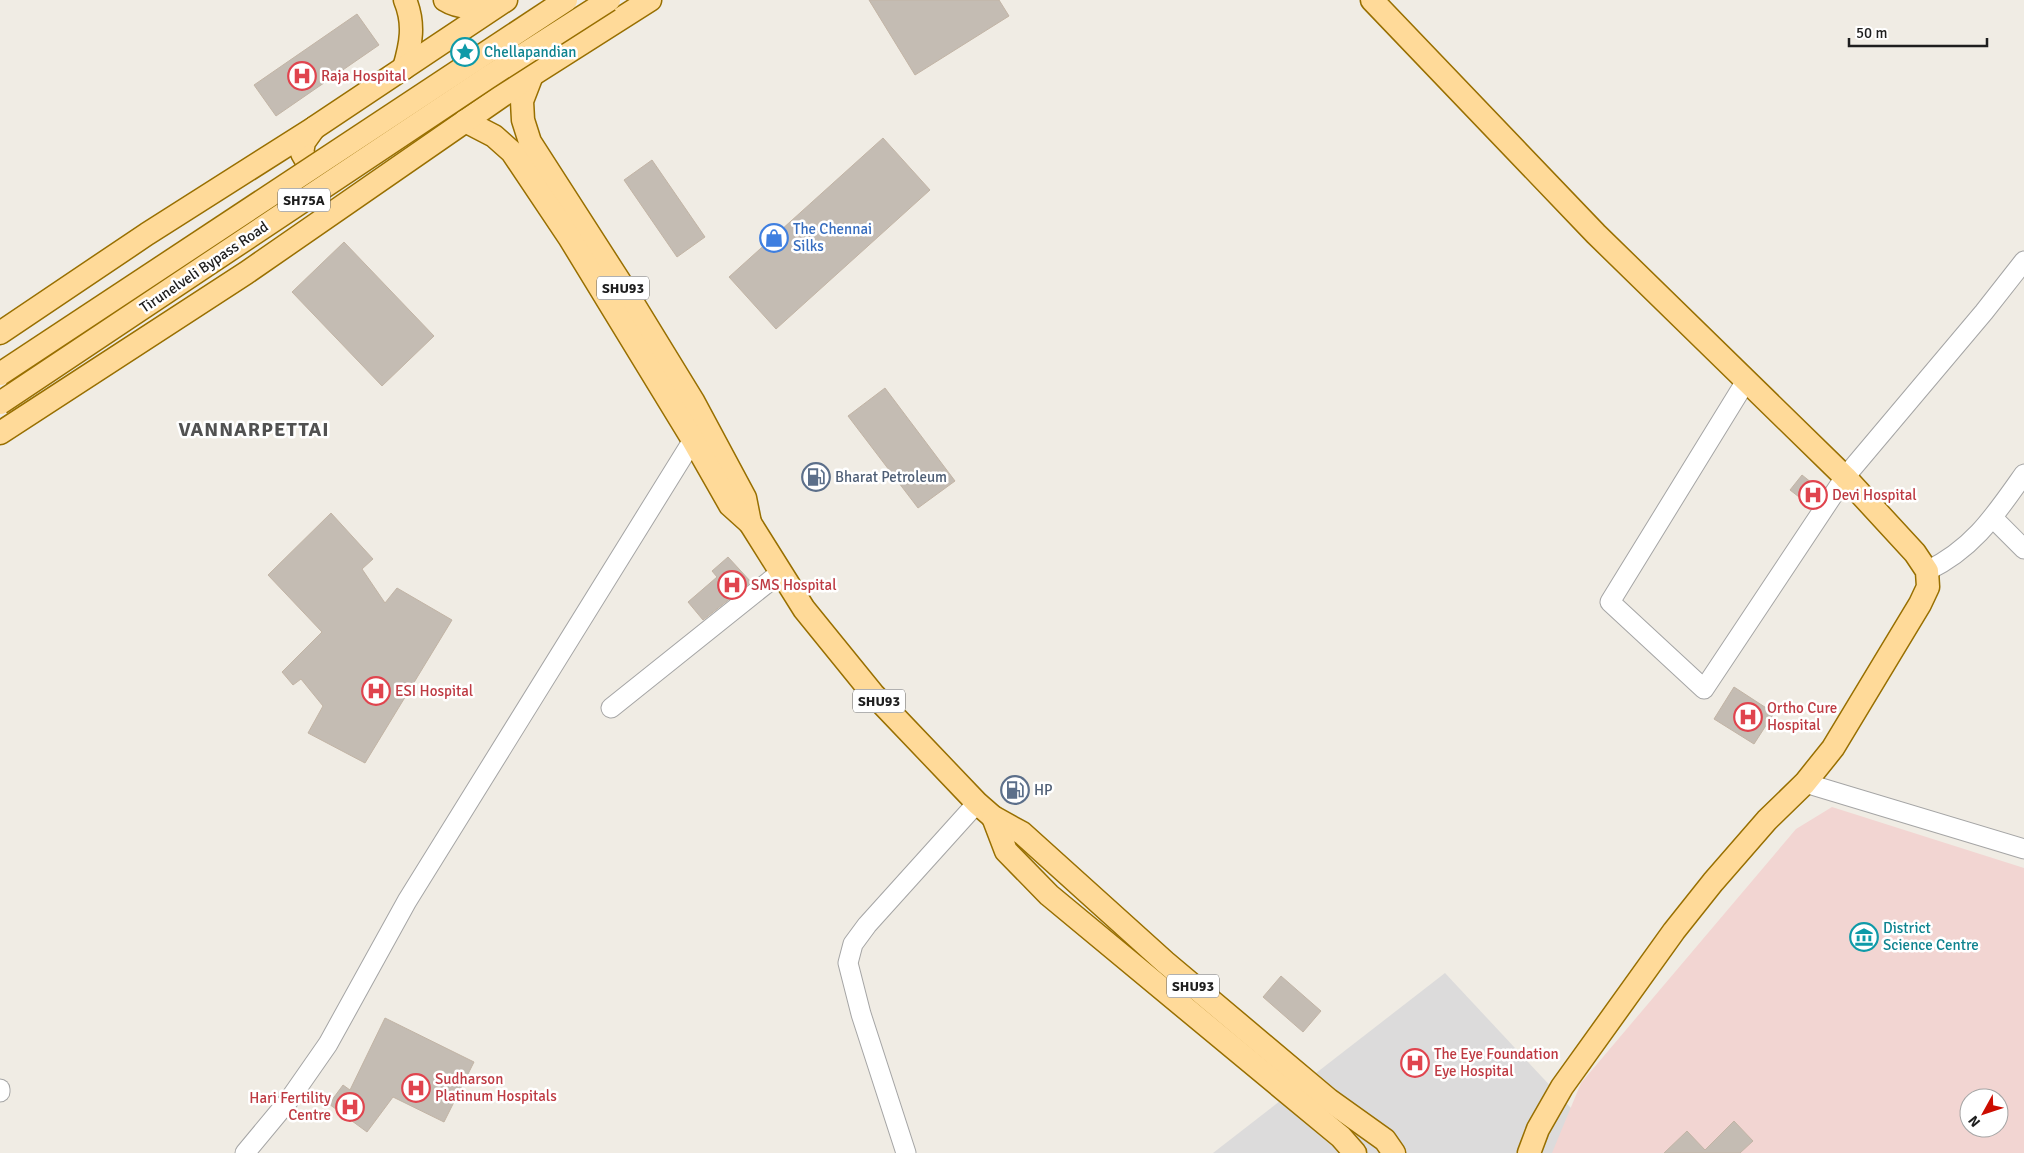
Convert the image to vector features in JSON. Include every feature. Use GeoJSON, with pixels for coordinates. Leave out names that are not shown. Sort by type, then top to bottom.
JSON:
{"type":"FeatureCollection","features":[{"type":"Feature","properties":{"kind":"main road"},"geometry":{"type":"LineString","coordinates":[[404,68],[412,43],[412,22],[405,0]]}},
{"type":"Feature","properties":{"kind":"main road"},"geometry":{"type":"LineString","coordinates":[[445,0],[454,5],[472,8],[502,3]]}},
{"type":"Feature","properties":{"kind":"main road","name":"Tirunelveli Bypass Road"},"geometry":{"type":"LineString","coordinates":[[0,374],[566,0]]}},
{"type":"Feature","properties":{"kind":"main road","name":"Tirunelveli Bypass Road"},"geometry":{"type":"LineString","coordinates":[[0,403],[487,78],[609,0]]}},
{"type":"Feature","properties":{"kind":"main road"},"geometry":{"type":"LineString","coordinates":[[608,27],[623,0]]}},
{"type":"Feature","properties":{"kind":"main road"},"geometry":{"type":"LineString","coordinates":[[0,433],[246,273],[532,74],[650,0]]}},
{"type":"Feature","properties":{"kind":"main road"},"geometry":{"type":"LineString","coordinates":[[1372,0],[1596,234],[1845,477],[1915,553],[1927,570],[1928,587],[1920,604],[1832,748],[1806,783],[1767,820],[1713,882],[1620,1003],[1562,1087],[1538,1129],[1529,1153]]}},
{"type":"Feature","properties":{"kind":"main road"},"geometry":{"type":"LineString","coordinates":[[0,333],[147,234],[314,128],[502,3]]}},
{"type":"Feature","properties":{"kind":"main road","name":"SHU93"},"geometry":{"type":"LineString","coordinates":[[532,74],[522,101],[523,120],[530,142],[620,282],[692,401],[745,498],[750,523]]}},
{"type":"Feature","properties":{"kind":"main road","name":"SHU93"},"geometry":{"type":"LineString","coordinates":[[465,121],[494,136],[512,152],[569,237],[693,440],[730,506],[750,523],[804,609],[873,694],[986,810],[1022,833],[1165,962],[1329,1100],[1385,1140],[1394,1153]]}},
{"type":"Feature","properties":{"kind":"main road"},"geometry":{"type":"LineString","coordinates":[[314,128],[304,142],[302,152],[314,176],[330,198],[341,201],[358,196]]}},
{"type":"Feature","properties":{"kind":"main road","name":"SHU93"},"geometry":{"type":"LineString","coordinates":[[986,810],[1006,851],[1049,895],[1342,1137],[1356,1153]]}},
{"type":"Feature","properties":{"kind":"street"},"geometry":{"type":"LineString","coordinates":[[1746,381],[1610,602],[1704,688],[1845,477],[1984,312],[2024,261]]}},
{"type":"Feature","properties":{"kind":"street"},"geometry":{"type":"LineString","coordinates":[[245,1153],[289,1100],[328,1044],[407,901],[693,440]]}},
{"type":"Feature","properties":{"kind":"street"},"geometry":{"type":"LineString","coordinates":[[1927,570],[1943,563],[1969,544],[1992,518],[2024,474]]}},
{"type":"Feature","properties":{"kind":"street"},"geometry":{"type":"LineString","coordinates":[[1992,518],[2024,549]]}},
{"type":"Feature","properties":{"kind":"street"},"geometry":{"type":"LineString","coordinates":[[611,708],[781,572]]}},
{"type":"Feature","properties":{"kind":"street"},"geometry":{"type":"LineString","coordinates":[[1806,783],[2024,849]]}},
{"type":"Feature","properties":{"kind":"street"},"geometry":{"type":"LineString","coordinates":[[906,1153],[861,1014],[848,963],[853,944],[867,925],[986,810]]}},
{"type":"Feature","properties":{"kind":"shaded area","name":"District Science Centre"},"geometry":{"type":"Polygon","coordinates":[[[1832,807],[2024,868],[2024,1153],[1552,1153],[1581,1083],[1796,829],[1832,807]]]}},
{"type":"Feature","properties":{"kind":"shaded area"},"geometry":{"type":"Polygon","coordinates":[[[1445,973],[1613,1153],[1213,1153],[1445,973]]]}},
{"type":"Feature","properties":{"kind":"building"},"geometry":{"type":"Polygon","coordinates":[[[869,0],[999,0],[1009,16],[915,75],[869,0]]]}},
{"type":"Feature","properties":{"kind":"building"},"geometry":{"type":"Polygon","coordinates":[[[357,14],[379,45],[276,116],[254,85],[357,14]]]}},
{"type":"Feature","properties":{"kind":"building"},"geometry":{"type":"Polygon","coordinates":[[[883,138],[930,190],[776,329],[729,277],[883,138]]]}},
{"type":"Feature","properties":{"kind":"building"},"geometry":{"type":"Polygon","coordinates":[[[652,160],[705,237],[677,257],[624,180],[652,160]]]}},
{"type":"Feature","properties":{"kind":"building"},"geometry":{"type":"Polygon","coordinates":[[[344,242],[434,336],[382,386],[292,292],[344,242]]]}},
{"type":"Feature","properties":{"kind":"building"},"geometry":{"type":"Polygon","coordinates":[[[885,388],[955,481],[918,508],[848,416],[885,388]]]}},
{"type":"Feature","properties":{"kind":"building"},"geometry":{"type":"Polygon","coordinates":[[[1802,475],[1822,491],[1812,507],[1790,490],[1802,475]]]}},
{"type":"Feature","properties":{"kind":"building"},"geometry":{"type":"Polygon","coordinates":[[[331,513],[373,559],[362,569],[385,603],[397,588],[452,620],[365,763],[308,733],[323,706],[301,679],[293,685],[282,672],[322,632],[268,575],[331,513]]]}},
{"type":"Feature","properties":{"kind":"building"},"geometry":{"type":"Polygon","coordinates":[[[728,557],[751,582],[703,620],[688,602],[717,577],[712,571],[728,557]]]}},
{"type":"Feature","properties":{"kind":"building"},"geometry":{"type":"Polygon","coordinates":[[[1734,687],[1774,713],[1754,744],[1714,719],[1734,687]]]}},
{"type":"Feature","properties":{"kind":"building"},"geometry":{"type":"Polygon","coordinates":[[[1281,976],[1321,1011],[1303,1032],[1263,997],[1281,976]]]}},
{"type":"Feature","properties":{"kind":"building"},"geometry":{"type":"Polygon","coordinates":[[[385,1018],[474,1062],[444,1122],[393,1097],[367,1132],[329,1104],[343,1085],[350,1090],[385,1018]]]}},
{"type":"Feature","properties":{"kind":"building"},"geometry":{"type":"Polygon","coordinates":[[[1734,1121],[1753,1141],[1740,1153],[1664,1153],[1687,1131],[1705,1150],[1734,1121]]]}},
{"type":"Feature","properties":{"kind":"place","name":"Chellapandian"},"geometry":{"type":"Point","coordinates":[465,52]}},
{"type":"Feature","properties":{"kind":"place","name":"Raja Hospital"},"geometry":{"type":"Point","coordinates":[302,76]}},
{"type":"Feature","properties":{"kind":"place","name":"The Chennai Silks"},"geometry":{"type":"Point","coordinates":[774,238]}},
{"type":"Feature","properties":{"kind":"place","name":"Bharat Petroleum"},"geometry":{"type":"Point","coordinates":[816,477]}},
{"type":"Feature","properties":{"kind":"place","name":"Devi Hospital"},"geometry":{"type":"Point","coordinates":[1813,495]}},
{"type":"Feature","properties":{"kind":"place","name":"SMS Hospital"},"geometry":{"type":"Point","coordinates":[732,585]}},
{"type":"Feature","properties":{"kind":"place","name":"ESI Hospital"},"geometry":{"type":"Point","coordinates":[376,691]}},
{"type":"Feature","properties":{"kind":"place","name":"Ortho Cure Hospital"},"geometry":{"type":"Point","coordinates":[1748,717]}},
{"type":"Feature","properties":{"kind":"place","name":"HP"},"geometry":{"type":"Point","coordinates":[1015,790]}},
{"type":"Feature","properties":{"kind":"place","name":"District Science Centre"},"geometry":{"type":"Point","coordinates":[1864,937]}},
{"type":"Feature","properties":{"kind":"place","name":"The Eye Foundation Eye Hospital"},"geometry":{"type":"Point","coordinates":[1415,1063]}},
{"type":"Feature","properties":{"kind":"place","name":"Sudharson Platinum Hospitals"},"geometry":{"type":"Point","coordinates":[416,1088]}},
{"type":"Feature","properties":{"kind":"place","name":"Hari Fertility Centre"},"geometry":{"type":"Point","coordinates":[350,1107]}},
{"type":"Feature","properties":{"kind":"district","name":"VANNARPETTAI"},"geometry":{"type":"Point","coordinates":[254,429]}}]}
